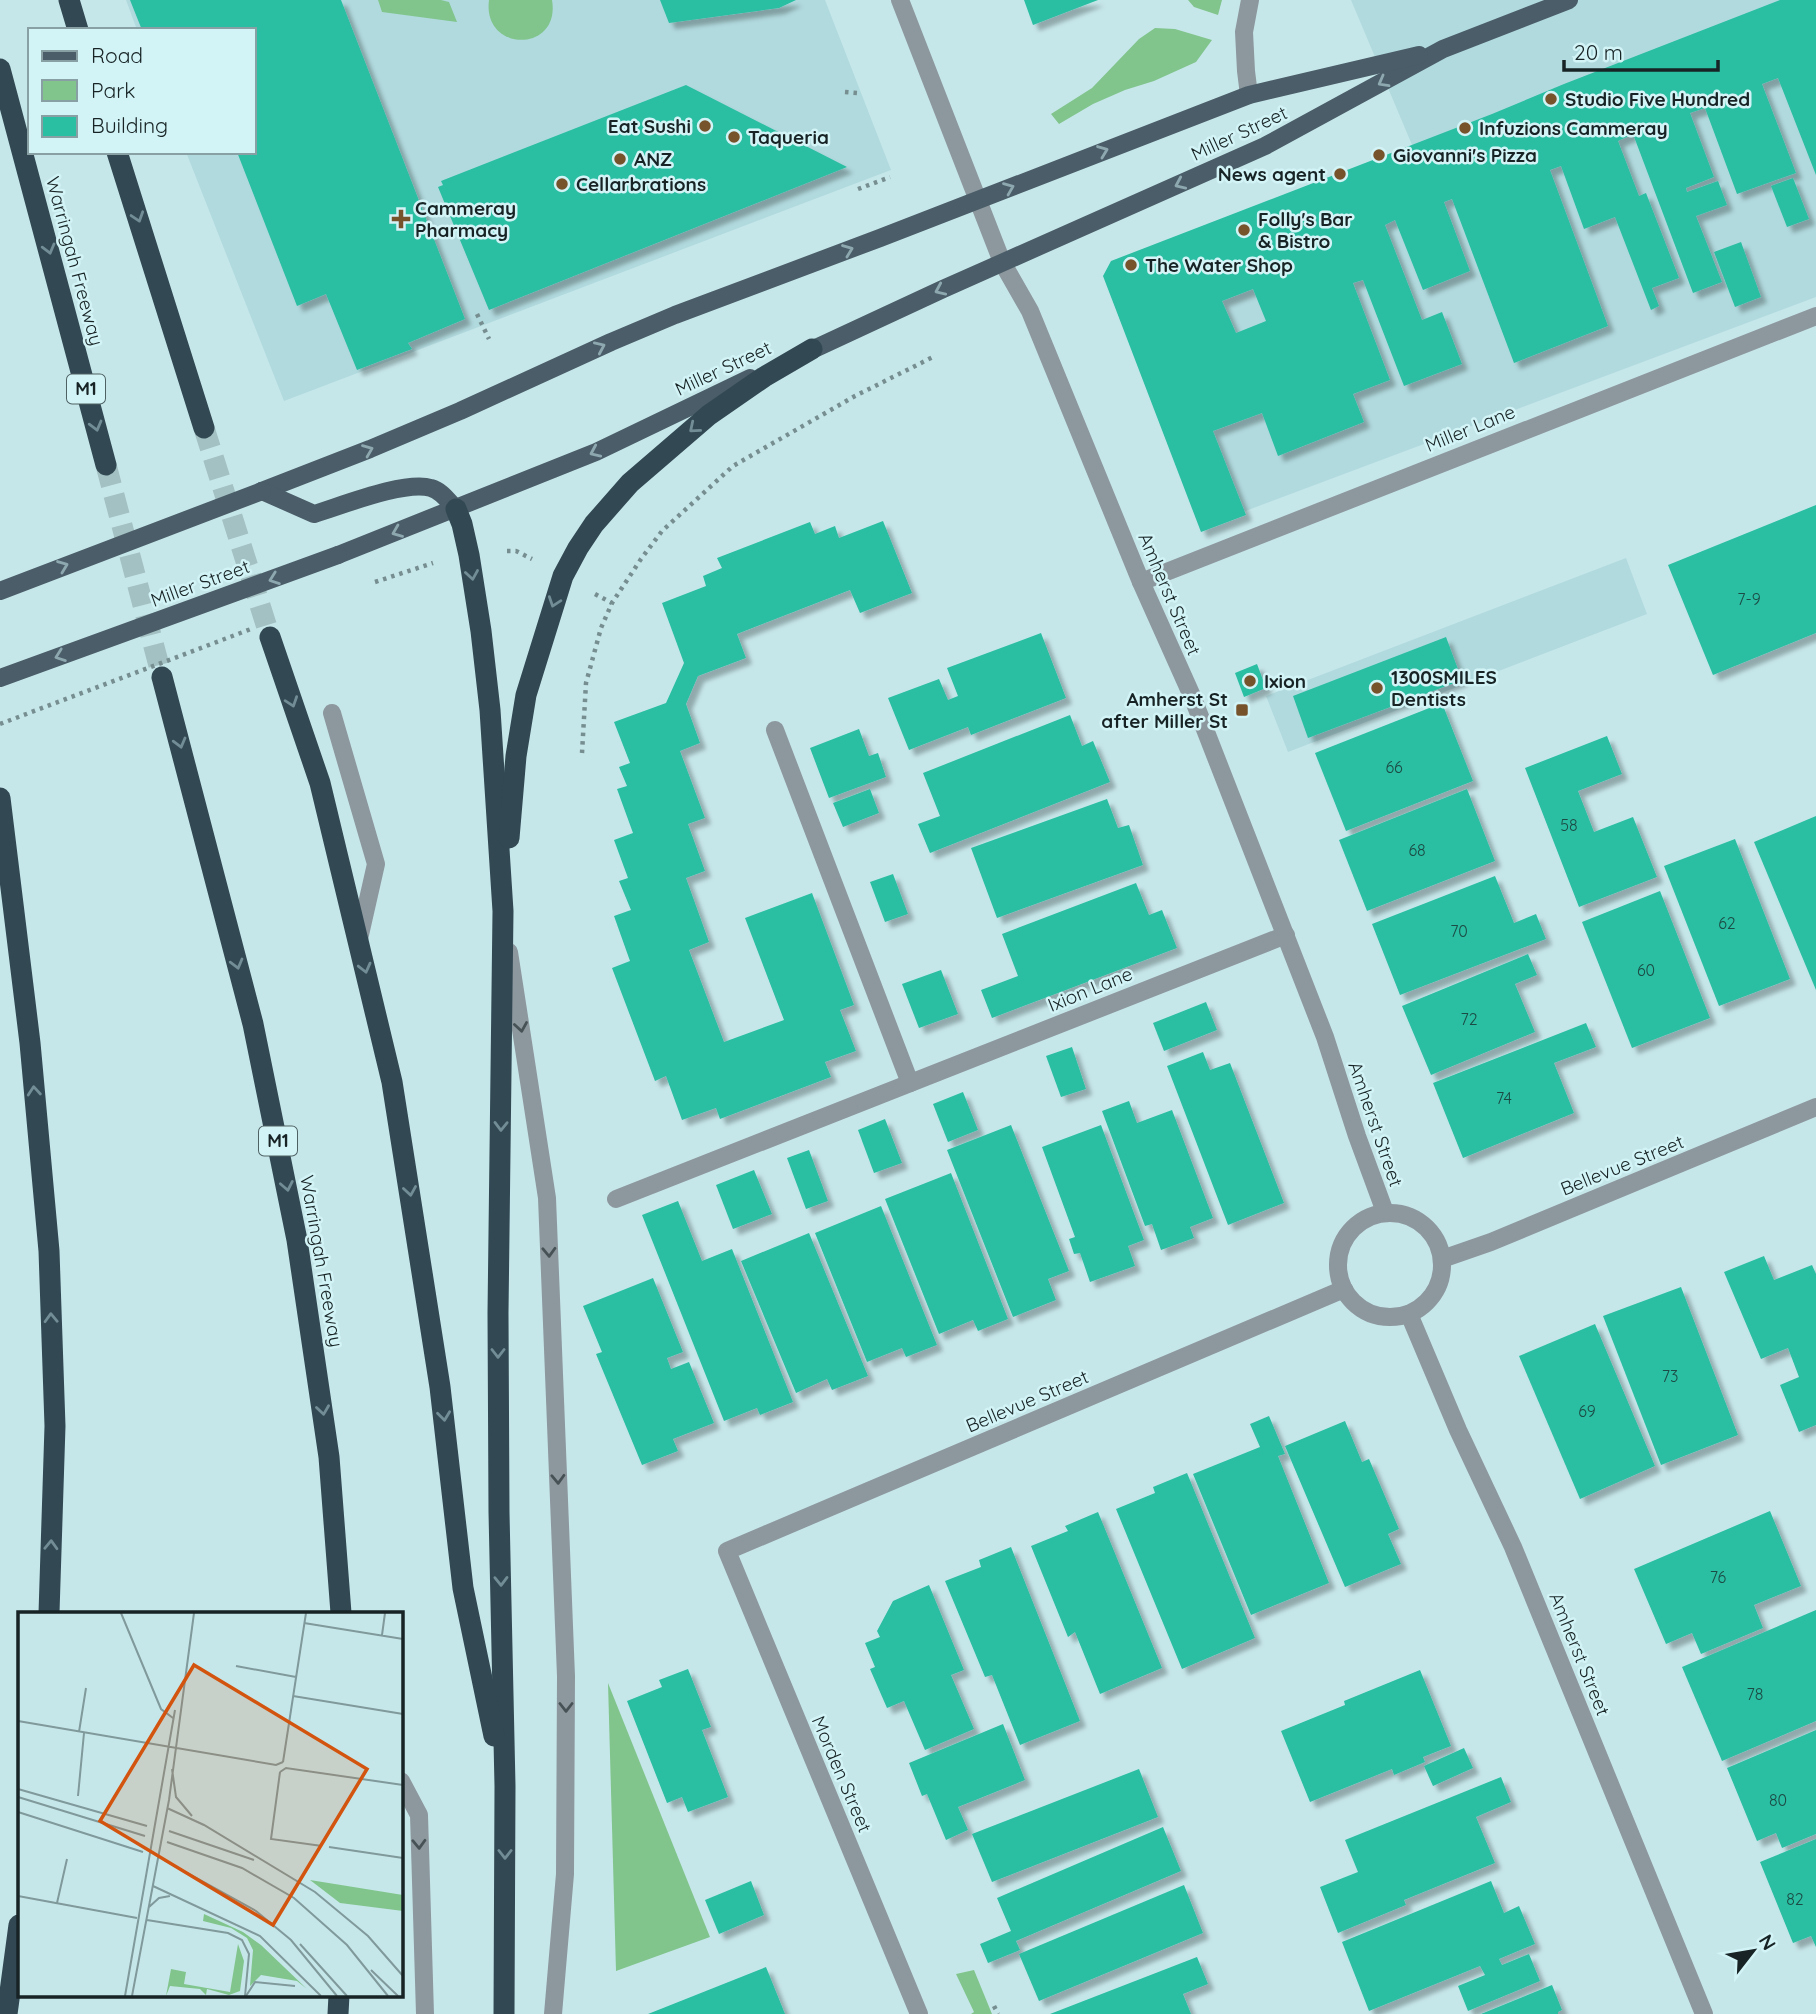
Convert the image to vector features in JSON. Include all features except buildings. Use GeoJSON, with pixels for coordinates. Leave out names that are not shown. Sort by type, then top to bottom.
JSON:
{"type":"FeatureCollection","features":[{"type":"Feature","properties":{"kind":"highway"},"geometry":{"type":"LineString","coordinates":[[69,0],[77,28]]}},
{"type":"Feature","properties":{"kind":"highway","name":"Warringah Freeway"},"geometry":{"type":"LineString","coordinates":[[0,68],[106,465]]}},
{"type":"Feature","properties":{"kind":"highway"},"geometry":{"type":"LineString","coordinates":[[118,154],[204,428]]}},
{"type":"Feature","properties":{"kind":"highway"},"geometry":{"type":"LineString","coordinates":[[504,2014],[505,1786],[498,1313],[503,911],[516,756],[526,695],[563,576],[594,524],[630,483],[709,415],[764,377],[812,349]]}},
{"type":"Feature","properties":{"kind":"highway"},"geometry":{"type":"LineString","coordinates":[[456,509],[469,555],[481,631],[490,710],[503,911]]}},
{"type":"Feature","properties":{"kind":"highway"},"geometry":{"type":"LineString","coordinates":[[266,631],[320,783],[392,1082],[440,1387],[464,1588],[505,1786]]}},
{"type":"Feature","properties":{"kind":"highway","name":"Warringah Freeway"},"geometry":{"type":"LineString","coordinates":[[162,677],[253,1024],[290,1203],[330,1457],[341,1612]]}},
{"type":"Feature","properties":{"kind":"highway"},"geometry":{"type":"LineString","coordinates":[[0,798],[30,1043],[49,1251],[55,1426],[49,1612]]}},
{"type":"Feature","properties":{"kind":"highway"},"geometry":{"type":"LineString","coordinates":[[7,2014],[18,1932]]}},
{"type":"Feature","properties":{"kind":"highway"},"geometry":{"type":"LineString","coordinates":[[338,2014],[339,1996]]}},
{"type":"Feature","properties":{"kind":"main road","name":"Miller Street"},"geometry":{"type":"LineString","coordinates":[[0,678],[338,555],[596,452],[1002,262],[1265,146],[1443,49],[1569,0]]}},
{"type":"Feature","properties":{"kind":"main road","name":"Miller Street"},"geometry":{"type":"LineString","coordinates":[[0,591],[370,449],[675,315],[1249,95],[1443,49]]}},
{"type":"Feature","properties":{"kind":"main road"},"geometry":{"type":"LineString","coordinates":[[262,491],[314,514],[411,487],[432,488],[444,495],[456,509]]}},
{"type":"Feature","properties":{"kind":"street","name":"Amherst Street"},"geometry":{"type":"LineString","coordinates":[[900,0],[1002,262],[1030,311],[1141,582],[1192,696],[1325,1037],[1385,1212]]}},
{"type":"Feature","properties":{"kind":"street"},"geometry":{"type":"LineString","coordinates":[[1249,95],[1244,32],[1250,0]]}},
{"type":"Feature","properties":{"kind":"street","name":"Miller Lane"},"geometry":{"type":"LineString","coordinates":[[1141,582],[1816,316]]}},
{"type":"Feature","properties":{"kind":"street"},"geometry":{"type":"LineString","coordinates":[[332,713],[376,864],[358,941]]}},
{"type":"Feature","properties":{"kind":"street"},"geometry":{"type":"LineString","coordinates":[[775,730],[910,1083]]}},
{"type":"Feature","properties":{"kind":"street"},"geometry":{"type":"LineString","coordinates":[[503,911],[547,1198],[566,1675],[565,1874],[552,2014]]}},
{"type":"Feature","properties":{"kind":"street","name":"Ixion Lane"},"geometry":{"type":"LineString","coordinates":[[616,1199],[1286,935]]}},
{"type":"Feature","properties":{"kind":"street","name":"Bellevue Street"},"geometry":{"type":"LineString","coordinates":[[1443,1259],[1503,1237],[1816,1107]]}},
{"type":"Feature","properties":{"kind":"street","name":"Amherst Street"},"geometry":{"type":"LineString","coordinates":[[1344,1289],[1337,1262],[1341,1244],[1359,1222],[1375,1214],[1394,1212],[1411,1216],[1426,1227],[1437,1241],[1443,1259]]}},
{"type":"Feature","properties":{"kind":"street"},"geometry":{"type":"LineString","coordinates":[[1344,1289],[1354,1303],[1376,1315],[1392,1317],[1409,1314],[1424,1305],[1434,1292],[1441,1276],[1443,1259]]}},
{"type":"Feature","properties":{"kind":"street","name":"Bellevue Street"},"geometry":{"type":"LineString","coordinates":[[727,1550],[1344,1289]]}},
{"type":"Feature","properties":{"kind":"street","name":"Amherst Street"},"geometry":{"type":"LineString","coordinates":[[1409,1314],[1517,1559],[1704,2014]]}},
{"type":"Feature","properties":{"kind":"street","name":"Morden Street"},"geometry":{"type":"LineString","coordinates":[[727,1550],[919,2014]]}},
{"type":"Feature","properties":{"kind":"street"},"geometry":{"type":"LineString","coordinates":[[402,1782],[419,1815],[425,2014]]}},
{"type":"Feature","properties":{"kind":"path"},"geometry":{"type":"LineString","coordinates":[[845,92],[857,93]]}},
{"type":"Feature","properties":{"kind":"path"},"geometry":{"type":"LineString","coordinates":[[858,189],[890,177]]}},
{"type":"Feature","properties":{"kind":"path"},"geometry":{"type":"LineString","coordinates":[[477,314],[489,340]]}},
{"type":"Feature","properties":{"kind":"path"},"geometry":{"type":"LineString","coordinates":[[582,752],[586,683],[601,628],[612,603],[662,531],[733,466],[855,396],[933,357]]}},
{"type":"Feature","properties":{"kind":"path"},"geometry":{"type":"LineString","coordinates":[[506,551],[516,551],[540,564]]}},
{"type":"Feature","properties":{"kind":"path"},"geometry":{"type":"LineString","coordinates":[[364,586],[438,561]]}},
{"type":"Feature","properties":{"kind":"path"},"geometry":{"type":"LineString","coordinates":[[0,724],[266,631]]}},
{"type":"Feature","properties":{"kind":"path"},"geometry":{"type":"LineString","coordinates":[[994,2006],[998,2014]]}},
{"type":"Feature","properties":{"kind":"shaded area"},"geometry":{"type":"Polygon","coordinates":[[[126,0],[825,0],[891,170],[284,401],[187,154],[256,154],[256,28],[136,28],[126,0]]]}},
{"type":"Feature","properties":{"kind":"shaded area"},"geometry":{"type":"Polygon","coordinates":[[[1351,0],[1816,0],[1816,297],[1208,525],[1131,264],[1415,152],[1351,0]]]}},
{"type":"Feature","properties":{"kind":"shaded area"},"geometry":{"type":"Polygon","coordinates":[[[1626,558],[1647,614],[1288,752],[1266,696],[1626,558]]]}},
{"type":"Feature","properties":{"kind":"green space"},"geometry":{"type":"Polygon","coordinates":[[[378,0],[449,2],[457,22],[382,12],[378,0]]]}},
{"type":"Feature","properties":{"kind":"green space"},"geometry":{"type":"Polygon","coordinates":[[[489,0],[552,0],[552,17],[545,30],[534,37],[521,40],[508,37],[497,30],[490,17],[489,0]]]}},
{"type":"Feature","properties":{"kind":"green space"},"geometry":{"type":"Polygon","coordinates":[[[1188,0],[1222,0],[1218,15],[1194,7],[1188,0]]]}},
{"type":"Feature","properties":{"kind":"green space"},"geometry":{"type":"Polygon","coordinates":[[[1155,28],[1175,29],[1212,40],[1196,62],[1093,104],[1059,124],[1051,114],[1092,88],[1139,39],[1155,28]]]}},
{"type":"Feature","properties":{"kind":"green space"},"geometry":{"type":"Polygon","coordinates":[[[608,1683],[710,1937],[616,1971],[608,1683]]]}},
{"type":"Feature","properties":{"kind":"green space"},"geometry":{"type":"Polygon","coordinates":[[[974,1970],[992,2014],[971,2014],[974,2012],[956,1974],[974,1970]]]}},
{"type":"Feature","properties":{"kind":"tunnel"},"geometry":{"type":"LineString","coordinates":[[204,428],[270,637]]}},
{"type":"Feature","properties":{"kind":"tunnel"},"geometry":{"type":"LineString","coordinates":[[106,465],[162,677]]}},
{"type":"Feature","properties":{"kind":"place","name":"Studio Five Hundred"},"geometry":{"type":"Point","coordinates":[1551,99]}},
{"type":"Feature","properties":{"kind":"place","name":"Eat Sushi"},"geometry":{"type":"Point","coordinates":[705,126]}},
{"type":"Feature","properties":{"kind":"place","name":"Infuzions Cammeray"},"geometry":{"type":"Point","coordinates":[1465,128]}},
{"type":"Feature","properties":{"kind":"place","name":"Taqueria"},"geometry":{"type":"Point","coordinates":[734,137]}},
{"type":"Feature","properties":{"kind":"place","name":"Giovanni's Pizza"},"geometry":{"type":"Point","coordinates":[1379,155]}},
{"type":"Feature","properties":{"kind":"place","name":"ANZ"},"geometry":{"type":"Point","coordinates":[620,159]}},
{"type":"Feature","properties":{"kind":"place","name":"News agent"},"geometry":{"type":"Point","coordinates":[1340,174]}},
{"type":"Feature","properties":{"kind":"place","name":"Cellarbrations"},"geometry":{"type":"Point","coordinates":[562,184]}},
{"type":"Feature","properties":{"kind":"place","name":"Cammeray Pharmacy"},"geometry":{"type":"Point","coordinates":[401,219]}},
{"type":"Feature","properties":{"kind":"place","name":"Folly's Bar & Bistro"},"geometry":{"type":"Point","coordinates":[1244,230]}},
{"type":"Feature","properties":{"kind":"place","name":"The Water Shop"},"geometry":{"type":"Point","coordinates":[1131,265]}},
{"type":"Feature","properties":{"kind":"place","name":"Ixion"},"geometry":{"type":"Point","coordinates":[1250,681]}},
{"type":"Feature","properties":{"kind":"place","name":"1300SMILES Dentists"},"geometry":{"type":"Point","coordinates":[1377,688]}},
{"type":"Feature","properties":{"kind":"place","name":"Amherst St after Miller St"},"geometry":{"type":"Point","coordinates":[1242,710]}}]}
